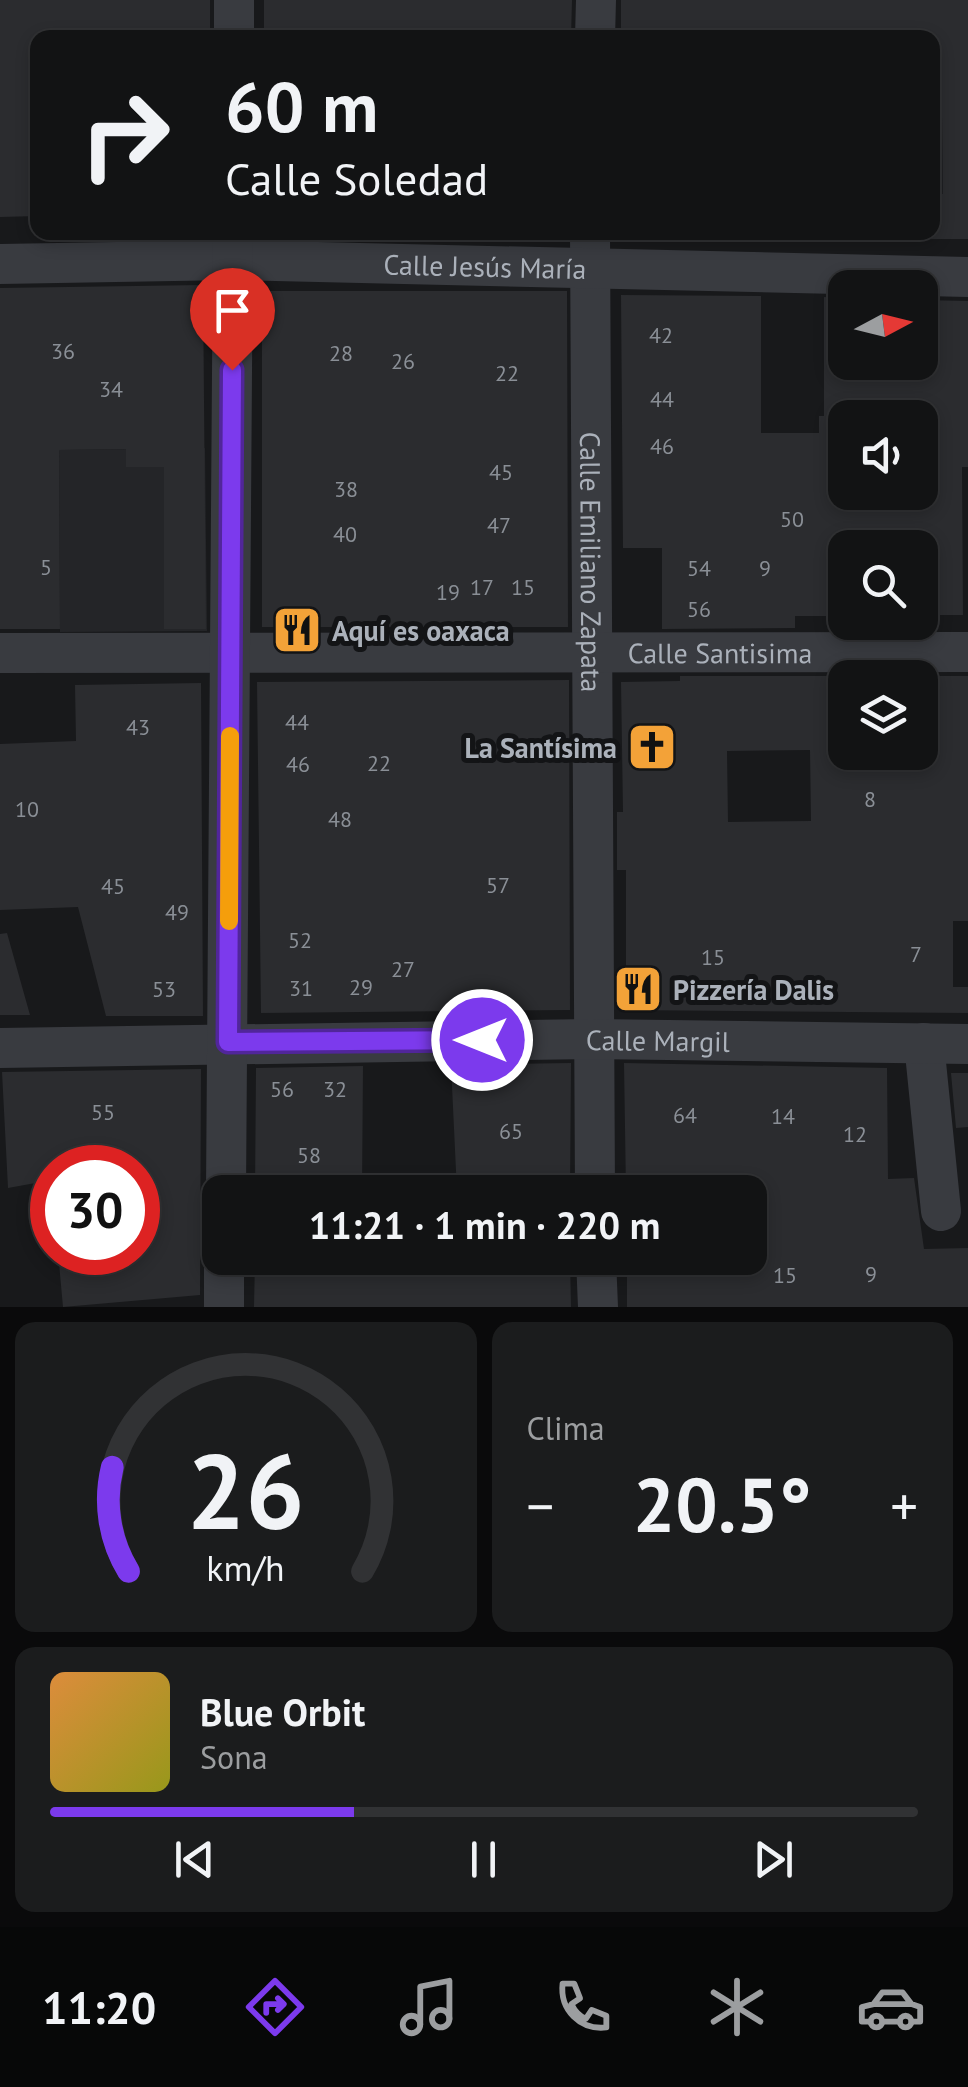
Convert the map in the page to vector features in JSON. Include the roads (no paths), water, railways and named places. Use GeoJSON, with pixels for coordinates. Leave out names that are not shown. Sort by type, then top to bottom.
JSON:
{"type":"FeatureCollection","features":[{"type":"Feature","properties":{"kind":"street"},"geometry":{"type":"LineString","coordinates":[[234,0],[234,30]]}},
{"type":"Feature","properties":{"kind":"street"},"geometry":{"type":"LineString","coordinates":[[595,30],[596,0]]}},
{"type":"Feature","properties":{"kind":"street"},"geometry":{"type":"LineString","coordinates":[[226,1175],[233,246]]}},
{"type":"Feature","properties":{"kind":"street","name":"Calle Jesús María"},"geometry":{"type":"LineString","coordinates":[[0,264],[233,246],[590,251],[968,276]]}},
{"type":"Feature","properties":{"kind":"street","name":"Calle Emiliano Zapata"},"geometry":{"type":"LineString","coordinates":[[590,251],[595,1175]]}},
{"type":"Feature","properties":{"kind":"street","name":"Calle Santisima"},"geometry":{"type":"LineString","coordinates":[[0,653],[230,656],[968,652]]}},
{"type":"Feature","properties":{"kind":"street","name":"Calle Margil"},"geometry":{"type":"LineString","coordinates":[[0,1048],[592,1039],[968,1044]]}},
{"type":"Feature","properties":{"kind":"street"},"geometry":{"type":"LineString","coordinates":[[924,1043],[941,1211]]}},
{"type":"Feature","properties":{"kind":"street"},"geometry":{"type":"LineString","coordinates":[[224,1275],[224,1307]]}},
{"type":"Feature","properties":{"kind":"street"},"geometry":{"type":"LineString","coordinates":[[597,1275],[598,1307]]}},
{"type":"Feature","properties":{"kind":"place","name":"Aquí es oaxaca"},"geometry":{"type":"Point","coordinates":[297,630]}},
{"type":"Feature","properties":{"kind":"place","name":"La Santísima"},"geometry":{"type":"Point","coordinates":[652,747]}},
{"type":"Feature","properties":{"kind":"place","name":"Pizzería Dalis"},"geometry":{"type":"Point","coordinates":[638,989]}}]}
